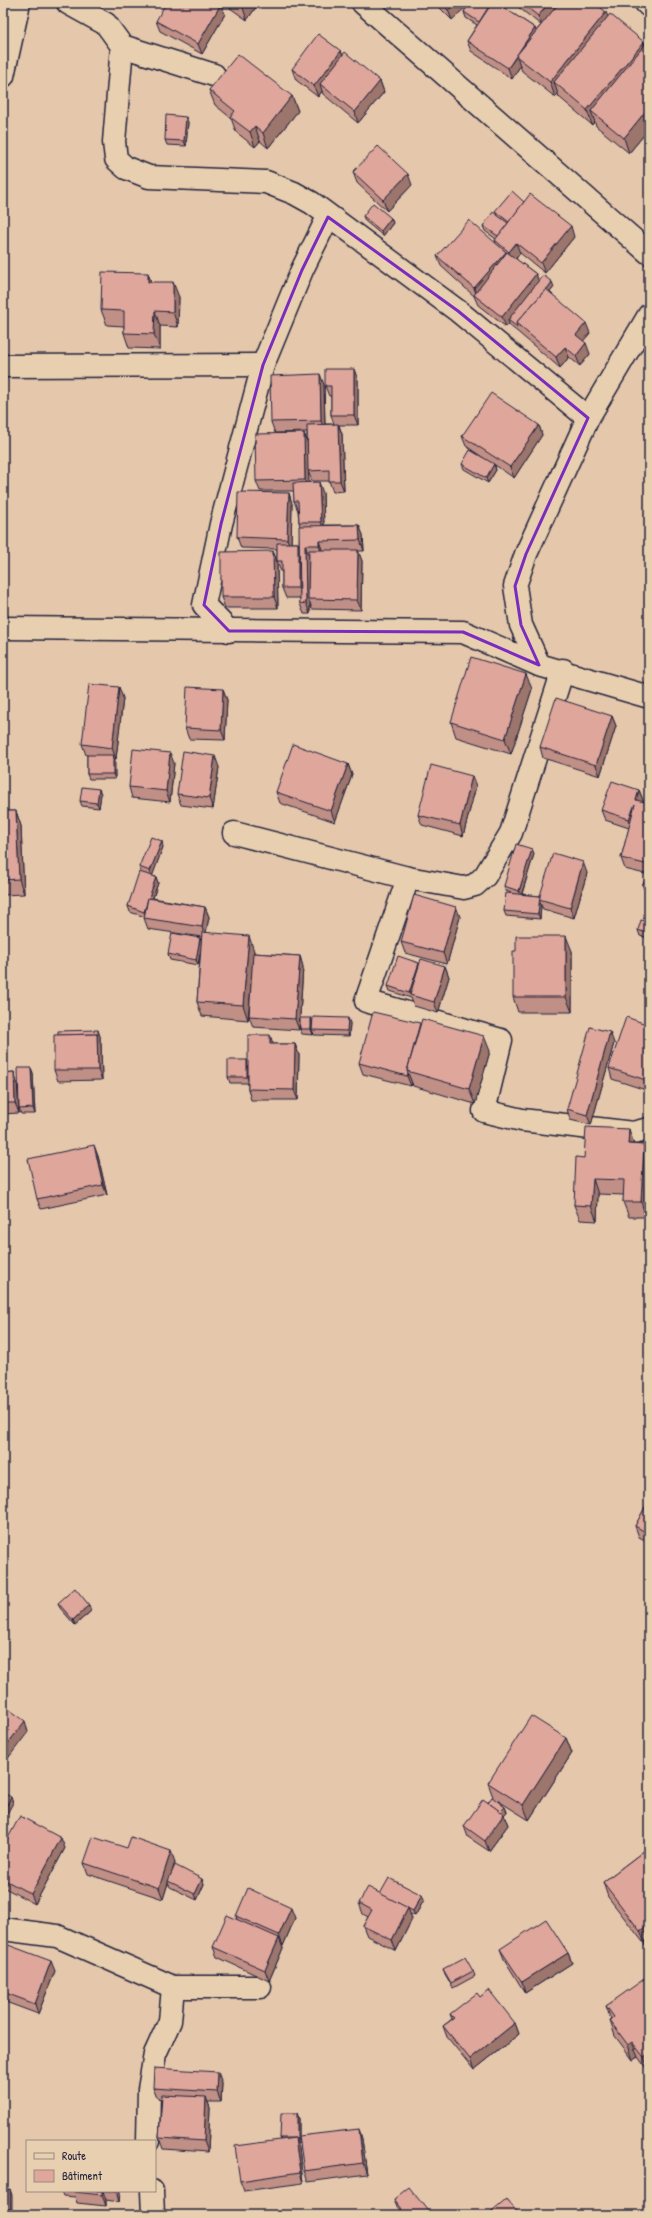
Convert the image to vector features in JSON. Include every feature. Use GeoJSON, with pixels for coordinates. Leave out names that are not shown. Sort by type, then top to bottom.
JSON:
{"type":"FeatureCollection","features":[{"type":"Feature","properties":{"kind":"street"},"geometry":{"type":"LineString","coordinates":[[3,76],[19,3]]}},
{"type":"Feature","properties":{"kind":"street"},"geometry":{"type":"LineString","coordinates":[[68,3],[106,24],[122,46],[214,75]]}},
{"type":"Feature","properties":{"kind":"street"},"geometry":{"type":"LineString","coordinates":[[363,3],[649,253]]}},
{"type":"Feature","properties":{"kind":"street"},"geometry":{"type":"LineString","coordinates":[[646,3],[649,6]]}},
{"type":"Feature","properties":{"kind":"street"},"geometry":{"type":"LineString","coordinates":[[122,46],[114,142],[116,159],[126,168],[149,177],[266,182],[294,193],[312,203],[328,217],[458,311],[588,418]]}},
{"type":"Feature","properties":{"kind":"street"},"geometry":{"type":"LineString","coordinates":[[229,631],[204,604],[221,524],[263,365],[302,270],[328,217]]}},
{"type":"Feature","properties":{"kind":"street"},"geometry":{"type":"LineString","coordinates":[[538,665],[521,625],[515,586],[526,554],[588,418],[649,315]]}},
{"type":"Feature","properties":{"kind":"street"},"geometry":{"type":"LineString","coordinates":[[3,366],[263,365]]}},
{"type":"Feature","properties":{"kind":"street"},"geometry":{"type":"LineString","coordinates":[[3,628],[463,632],[538,665],[564,670],[649,696]]}},
{"type":"Feature","properties":{"kind":"street"},"geometry":{"type":"LineString","coordinates":[[234,833],[408,878],[464,888],[475,885],[485,876],[511,833],[564,670]]}},
{"type":"Feature","properties":{"kind":"street"},"geometry":{"type":"LineString","coordinates":[[408,878],[366,1001],[501,1040],[484,1111],[522,1120],[633,1133],[649,1129]]}},
{"type":"Feature","properties":{"kind":"street"},"geometry":{"type":"LineString","coordinates":[[3,1929],[57,1936],[173,1987],[260,1987]]}},
{"type":"Feature","properties":{"kind":"street"},"geometry":{"type":"LineString","coordinates":[[148,2140],[151,2075],[155,2054],[170,2021],[173,1987]]}},
{"type":"Feature","properties":{"kind":"street"},"geometry":{"type":"LineString","coordinates":[[152,2192],[153,2215]]}},
{"type":"Feature","properties":{"kind":"highlighted area"},"geometry":{"type":"Polygon","coordinates":[[[328,217],[458,311],[588,418],[526,554],[515,586],[521,625],[539,665],[463,632],[229,631],[204,605],[221,524],[263,365],[302,270],[328,217]]]}},
{"type":"Feature","properties":{"kind":"building"},"geometry":{"type":"Polygon","coordinates":[[[166,3],[221,4],[198,44],[156,21],[166,3]]]}},
{"type":"Feature","properties":{"kind":"building"},"geometry":{"type":"Polygon","coordinates":[[[441,3],[455,3],[448,10],[441,3]]]}},
{"type":"Feature","properties":{"kind":"building"},"geometry":{"type":"Polygon","coordinates":[[[469,3],[491,3],[479,22],[464,12],[469,3]]]}},
{"type":"Feature","properties":{"kind":"building"},"geometry":{"type":"Polygon","coordinates":[[[492,3],[497,3],[535,28],[508,68],[467,41],[492,3]]]}},
{"type":"Feature","properties":{"kind":"building"},"geometry":{"type":"Polygon","coordinates":[[[522,3],[549,3],[538,16],[522,3]]]}},
{"type":"Feature","properties":{"kind":"building"},"geometry":{"type":"Polygon","coordinates":[[[559,3],[595,3],[606,12],[550,82],[516,56],[559,3]]]}},
{"type":"Feature","properties":{"kind":"building"},"geometry":{"type":"Polygon","coordinates":[[[610,14],[644,42],[587,110],[554,82],[610,14]]]}},
{"type":"Feature","properties":{"kind":"building"},"geometry":{"type":"Polygon","coordinates":[[[318,34],[341,51],[314,86],[292,69],[318,34]]]}},
{"type":"Feature","properties":{"kind":"building"},"geometry":{"type":"Polygon","coordinates":[[[647,42],[649,43],[649,107],[624,138],[591,111],[647,42]]]}},
{"type":"Feature","properties":{"kind":"building"},"geometry":{"type":"Polygon","coordinates":[[[345,52],[380,81],[355,112],[320,84],[345,52]]]}},
{"type":"Feature","properties":{"kind":"building"},"geometry":{"type":"Polygon","coordinates":[[[238,54],[292,96],[263,133],[255,126],[250,132],[230,117],[235,111],[209,90],[238,54]]]}},
{"type":"Feature","properties":{"kind":"building"},"geometry":{"type":"Polygon","coordinates":[[[166,115],[186,117],[184,141],[165,140],[166,115]]]}},
{"type":"Feature","properties":{"kind":"building"},"geometry":{"type":"Polygon","coordinates":[[[378,146],[408,174],[383,200],[353,172],[378,146]]]}},
{"type":"Feature","properties":{"kind":"building"},"geometry":{"type":"Polygon","coordinates":[[[512,191],[524,202],[509,222],[495,211],[512,191]]]}},
{"type":"Feature","properties":{"kind":"building"},"geometry":{"type":"Polygon","coordinates":[[[530,194],[571,226],[541,263],[516,243],[509,252],[495,240],[530,194]]]}},
{"type":"Feature","properties":{"kind":"building"},"geometry":{"type":"Polygon","coordinates":[[[373,203],[391,218],[381,231],[363,216],[373,203]]]}},
{"type":"Feature","properties":{"kind":"building"},"geometry":{"type":"Polygon","coordinates":[[[493,212],[508,223],[498,236],[483,226],[493,212]]]}},
{"type":"Feature","properties":{"kind":"building"},"geometry":{"type":"Polygon","coordinates":[[[469,220],[506,252],[474,288],[437,256],[469,220]]]}},
{"type":"Feature","properties":{"kind":"building"},"geometry":{"type":"Polygon","coordinates":[[[507,252],[536,274],[502,317],[474,295],[507,252]]]}},
{"type":"Feature","properties":{"kind":"building"},"geometry":{"type":"Polygon","coordinates":[[[102,272],[148,273],[148,282],[173,282],[173,312],[155,311],[154,334],[124,333],[124,311],[101,310],[102,272]]]}},
{"type":"Feature","properties":{"kind":"building"},"geometry":{"type":"Polygon","coordinates":[[[543,275],[552,282],[516,323],[517,327],[508,320],[543,275]]]}},
{"type":"Feature","properties":{"kind":"building"},"geometry":{"type":"Polygon","coordinates":[[[546,289],[586,323],[576,335],[586,343],[576,356],[565,347],[556,357],[516,323],[546,289]]]}},
{"type":"Feature","properties":{"kind":"building"},"geometry":{"type":"Polygon","coordinates":[[[325,369],[354,369],[354,415],[331,415],[331,386],[325,386],[325,369]]]}},
{"type":"Feature","properties":{"kind":"building"},"geometry":{"type":"Polygon","coordinates":[[[320,374],[321,421],[271,422],[270,376],[320,374]]]}},
{"type":"Feature","properties":{"kind":"building"},"geometry":{"type":"Polygon","coordinates":[[[491,393],[539,425],[510,467],[462,436],[491,393]]]}},
{"type":"Feature","properties":{"kind":"building"},"geometry":{"type":"Polygon","coordinates":[[[338,424],[340,481],[329,481],[329,470],[308,471],[307,425],[338,424]]]}},
{"type":"Feature","properties":{"kind":"building"},"geometry":{"type":"Polygon","coordinates":[[[304,433],[305,480],[256,481],[255,434],[304,433]]]}},
{"type":"Feature","properties":{"kind":"building"},"geometry":{"type":"Polygon","coordinates":[[[470,450],[494,464],[486,478],[462,464],[470,450]]]}},
{"type":"Feature","properties":{"kind":"building"},"geometry":{"type":"Polygon","coordinates":[[[319,482],[321,522],[299,522],[298,501],[294,501],[293,483],[319,482]]]}},
{"type":"Feature","properties":{"kind":"building"},"geometry":{"type":"Polygon","coordinates":[[[238,492],[289,493],[287,539],[237,537],[238,492]]]}},
{"type":"Feature","properties":{"kind":"building"},"geometry":{"type":"Polygon","coordinates":[[[359,525],[360,540],[319,541],[319,545],[305,545],[306,603],[300,604],[299,526],[359,525]]]}},
{"type":"Feature","properties":{"kind":"building"},"geometry":{"type":"Polygon","coordinates":[[[277,543],[298,543],[298,588],[282,588],[282,561],[277,561],[277,543]]]}},
{"type":"Feature","properties":{"kind":"building"},"geometry":{"type":"Polygon","coordinates":[[[309,550],[358,550],[357,600],[308,599],[309,550]]]}},
{"type":"Feature","properties":{"kind":"building"},"geometry":{"type":"Polygon","coordinates":[[[273,551],[274,597],[221,597],[221,552],[273,551]]]}},
{"type":"Feature","properties":{"kind":"building"},"geometry":{"type":"Polygon","coordinates":[[[471,657],[526,674],[505,739],[451,722],[471,657]]]}},
{"type":"Feature","properties":{"kind":"building"},"geometry":{"type":"Polygon","coordinates":[[[89,684],[119,687],[112,748],[82,744],[89,684]]]}},
{"type":"Feature","properties":{"kind":"building"},"geometry":{"type":"Polygon","coordinates":[[[187,687],[223,689],[221,730],[185,728],[187,687]]]}},
{"type":"Feature","properties":{"kind":"building"},"geometry":{"type":"Polygon","coordinates":[[[556,698],[612,716],[596,765],[540,747],[556,698]]]}},
{"type":"Feature","properties":{"kind":"building"},"geometry":{"type":"Polygon","coordinates":[[[293,744],[348,764],[331,811],[276,792],[293,744]]]}},
{"type":"Feature","properties":{"kind":"building"},"geometry":{"type":"Polygon","coordinates":[[[133,749],[170,753],[166,791],[129,787],[133,749]]]}},
{"type":"Feature","properties":{"kind":"building"},"geometry":{"type":"Polygon","coordinates":[[[183,751],[215,756],[209,798],[177,794],[183,751]]]}},
{"type":"Feature","properties":{"kind":"building"},"geometry":{"type":"Polygon","coordinates":[[[87,755],[113,755],[113,774],[87,774],[87,755]]]}},
{"type":"Feature","properties":{"kind":"building"},"geometry":{"type":"Polygon","coordinates":[[[431,765],[472,776],[460,825],[418,815],[431,765]]]}},
{"type":"Feature","properties":{"kind":"building"},"geometry":{"type":"Polygon","coordinates":[[[612,781],[639,790],[636,800],[649,803],[649,865],[621,858],[635,804],[629,819],[601,810],[612,781]]]}},
{"type":"Feature","properties":{"kind":"building"},"geometry":{"type":"Polygon","coordinates":[[[82,787],[99,789],[97,803],[80,801],[82,787]]]}},
{"type":"Feature","properties":{"kind":"building"},"geometry":{"type":"Polygon","coordinates":[[[3,811],[16,811],[19,879],[3,880],[3,811]]]}},
{"type":"Feature","properties":{"kind":"building"},"geometry":{"type":"Polygon","coordinates":[[[151,837],[162,841],[150,871],[139,867],[151,837]]]}},
{"type":"Feature","properties":{"kind":"building"},"geometry":{"type":"Polygon","coordinates":[[[516,844],[532,849],[519,891],[504,886],[516,844]]]}},
{"type":"Feature","properties":{"kind":"building"},"geometry":{"type":"Polygon","coordinates":[[[553,853],[583,862],[570,908],[539,899],[553,853]]]}},
{"type":"Feature","properties":{"kind":"building"},"geometry":{"type":"Polygon","coordinates":[[[139,872],[156,877],[144,912],[128,906],[139,872]]]}},
{"type":"Feature","properties":{"kind":"building"},"geometry":{"type":"Polygon","coordinates":[[[649,877],[649,890],[642,884],[649,877]]]}},
{"type":"Feature","properties":{"kind":"building"},"geometry":{"type":"Polygon","coordinates":[[[506,893],[540,896],[538,914],[504,911],[506,893]]]}},
{"type":"Feature","properties":{"kind":"building"},"geometry":{"type":"Polygon","coordinates":[[[414,895],[456,907],[443,953],[401,942],[414,895]]]}},
{"type":"Feature","properties":{"kind":"building"},"geometry":{"type":"Polygon","coordinates":[[[148,898],[205,907],[202,927],[144,918],[148,898]]]}},
{"type":"Feature","properties":{"kind":"building"},"geometry":{"type":"Polygon","coordinates":[[[641,920],[649,922],[649,934],[638,930],[641,920]]]}},
{"type":"Feature","properties":{"kind":"building"},"geometry":{"type":"Polygon","coordinates":[[[202,932],[249,936],[243,1005],[197,1002],[202,932]]]}},
{"type":"Feature","properties":{"kind":"building"},"geometry":{"type":"Polygon","coordinates":[[[172,933],[200,938],[196,960],[168,954],[172,933]]]}},
{"type":"Feature","properties":{"kind":"building"},"geometry":{"type":"Polygon","coordinates":[[[516,936],[566,936],[566,997],[513,997],[513,951],[516,951],[516,936]]]}},
{"type":"Feature","properties":{"kind":"building"},"geometry":{"type":"Polygon","coordinates":[[[253,953],[300,956],[295,1019],[249,1016],[253,953]]]}},
{"type":"Feature","properties":{"kind":"building"},"geometry":{"type":"Polygon","coordinates":[[[398,956],[419,963],[409,993],[388,986],[398,956]]]}},
{"type":"Feature","properties":{"kind":"building"},"geometry":{"type":"Polygon","coordinates":[[[421,959],[445,966],[434,1002],[410,995],[421,959]]]}},
{"type":"Feature","properties":{"kind":"building"},"geometry":{"type":"Polygon","coordinates":[[[373,1012],[420,1023],[407,1076],[359,1063],[373,1012]]]}},
{"type":"Feature","properties":{"kind":"building"},"geometry":{"type":"Polygon","coordinates":[[[313,1017],[348,1018],[347,1031],[312,1030],[313,1017]]]}},
{"type":"Feature","properties":{"kind":"building"},"geometry":{"type":"Polygon","coordinates":[[[626,1017],[649,1025],[649,1081],[609,1068],[626,1017]]]}},
{"type":"Feature","properties":{"kind":"building"},"geometry":{"type":"Polygon","coordinates":[[[300,1018],[311,1018],[311,1029],[300,1029],[300,1018]]]}},
{"type":"Feature","properties":{"kind":"building"},"geometry":{"type":"Polygon","coordinates":[[[422,1019],[484,1036],[469,1089],[407,1071],[422,1019]]]}},
{"type":"Feature","properties":{"kind":"building"},"geometry":{"type":"Polygon","coordinates":[[[590,1027],[610,1032],[587,1115],[567,1109],[590,1027]]]}},
{"type":"Feature","properties":{"kind":"building"},"geometry":{"type":"Polygon","coordinates":[[[98,1030],[98,1035],[58,1035],[58,1031],[98,1030]]]}},
{"type":"Feature","properties":{"kind":"building"},"geometry":{"type":"Polygon","coordinates":[[[97,1034],[98,1070],[54,1070],[54,1035],[97,1034]]]}},
{"type":"Feature","properties":{"kind":"building"},"geometry":{"type":"Polygon","coordinates":[[[248,1035],[270,1035],[270,1044],[295,1044],[294,1090],[248,1089],[248,1035]]]}},
{"type":"Feature","properties":{"kind":"building"},"geometry":{"type":"Polygon","coordinates":[[[228,1060],[247,1060],[247,1077],[228,1077],[228,1060]]]}},
{"type":"Feature","properties":{"kind":"building"},"geometry":{"type":"Polygon","coordinates":[[[18,1068],[31,1068],[33,1108],[19,1109],[18,1068]]]}},
{"type":"Feature","properties":{"kind":"building"},"geometry":{"type":"Polygon","coordinates":[[[14,1072],[15,1103],[3,1103],[3,1073],[14,1072]]]}},
{"type":"Feature","properties":{"kind":"building"},"geometry":{"type":"Polygon","coordinates":[[[586,1127],[629,1129],[628,1144],[644,1145],[641,1202],[623,1202],[624,1180],[593,1179],[591,1206],[574,1205],[576,1157],[584,1158],[586,1127]]]}},
{"type":"Feature","properties":{"kind":"building"},"geometry":{"type":"Polygon","coordinates":[[[94,1145],[103,1185],[37,1199],[28,1159],[94,1145]]]}},
{"type":"Feature","properties":{"kind":"building"},"geometry":{"type":"Polygon","coordinates":[[[649,1500],[649,1534],[635,1526],[649,1500]]]}},
{"type":"Feature","properties":{"kind":"building"},"geometry":{"type":"Polygon","coordinates":[[[75,1588],[89,1605],[73,1620],[58,1603],[75,1588]]]}},
{"type":"Feature","properties":{"kind":"building"},"geometry":{"type":"Polygon","coordinates":[[[3,1705],[25,1721],[3,1750],[3,1705]]]}},
{"type":"Feature","properties":{"kind":"building"},"geometry":{"type":"Polygon","coordinates":[[[531,1716],[566,1738],[523,1805],[488,1783],[531,1716]]]}},
{"type":"Feature","properties":{"kind":"building"},"geometry":{"type":"Polygon","coordinates":[[[3,1793],[11,1797],[3,1812],[3,1793]]]}},
{"type":"Feature","properties":{"kind":"building"},"geometry":{"type":"Polygon","coordinates":[[[492,1797],[505,1807],[500,1812],[488,1802],[492,1797]]]}},
{"type":"Feature","properties":{"kind":"building"},"geometry":{"type":"Polygon","coordinates":[[[483,1799],[504,1814],[485,1841],[464,1826],[483,1799]]]}},
{"type":"Feature","properties":{"kind":"building"},"geometry":{"type":"Polygon","coordinates":[[[20,1816],[61,1838],[31,1894],[3,1879],[3,1847],[20,1816]]]}},
{"type":"Feature","properties":{"kind":"building"},"geometry":{"type":"Polygon","coordinates":[[[93,1837],[127,1848],[131,1837],[171,1851],[159,1888],[84,1863],[93,1837]]]}},
{"type":"Feature","properties":{"kind":"building"},"geometry":{"type":"Polygon","coordinates":[[[649,1847],[649,1924],[640,1931],[603,1882],[649,1847]]]}},
{"type":"Feature","properties":{"kind":"building"},"geometry":{"type":"Polygon","coordinates":[[[175,1865],[202,1879],[195,1894],[168,1881],[175,1865]]]}},
{"type":"Feature","properties":{"kind":"building"},"geometry":{"type":"Polygon","coordinates":[[[389,1878],[422,1895],[413,1911],[380,1894],[389,1878]]]}},
{"type":"Feature","properties":{"kind":"building"},"geometry":{"type":"Polygon","coordinates":[[[368,1887],[408,1908],[392,1940],[363,1926],[372,1910],[359,1903],[368,1887]]]}},
{"type":"Feature","properties":{"kind":"building"},"geometry":{"type":"Polygon","coordinates":[[[248,1888],[291,1908],[279,1935],[236,1916],[248,1888]]]}},
{"type":"Feature","properties":{"kind":"building"},"geometry":{"type":"Polygon","coordinates":[[[227,1915],[279,1938],[265,1970],[213,1947],[227,1915]]]}},
{"type":"Feature","properties":{"kind":"building"},"geometry":{"type":"Polygon","coordinates":[[[546,1919],[568,1953],[522,1982],[500,1949],[546,1919]]]}},
{"type":"Feature","properties":{"kind":"building"},"geometry":{"type":"Polygon","coordinates":[[[3,1943],[51,1961],[35,2004],[3,1992],[3,1943]]]}},
{"type":"Feature","properties":{"kind":"building"},"geometry":{"type":"Polygon","coordinates":[[[465,1957],[473,1971],[451,1983],[443,1969],[465,1957]]]}},
{"type":"Feature","properties":{"kind":"building"},"geometry":{"type":"Polygon","coordinates":[[[647,1977],[649,1980],[649,2053],[644,2057],[632,2042],[628,2045],[610,2021],[614,2017],[606,2006],[647,1977]]]}},
{"type":"Feature","properties":{"kind":"building"},"geometry":{"type":"Polygon","coordinates":[[[489,1990],[515,2023],[470,2059],[443,2026],[454,2018],[450,2014],[477,1993],[480,1997],[489,1990]]]}},
{"type":"Feature","properties":{"kind":"building"},"geometry":{"type":"Polygon","coordinates":[[[154,2068],[218,2072],[217,2092],[153,2088],[154,2068]]]}},
{"type":"Feature","properties":{"kind":"building"},"geometry":{"type":"Polygon","coordinates":[[[162,2095],[206,2097],[204,2141],[159,2138],[162,2095]]]}},
{"type":"Feature","properties":{"kind":"building"},"geometry":{"type":"Polygon","coordinates":[[[281,2113],[297,2113],[297,2139],[280,2138],[281,2113]]]}},
{"type":"Feature","properties":{"kind":"building"},"geometry":{"type":"Polygon","coordinates":[[[359,2129],[363,2163],[304,2171],[299,2136],[359,2129]]]}},
{"type":"Feature","properties":{"kind":"building"},"geometry":{"type":"Polygon","coordinates":[[[295,2138],[300,2172],[240,2181],[235,2146],[295,2138]]]}},
{"type":"Feature","properties":{"kind":"building"},"geometry":{"type":"Polygon","coordinates":[[[409,2187],[431,2215],[407,2215],[394,2199],[409,2187]]]}},
{"type":"Feature","properties":{"kind":"building"},"geometry":{"type":"Polygon","coordinates":[[[3,2189],[10,2189],[10,2209],[3,2210],[3,2189]]]}},
{"type":"Feature","properties":{"kind":"building"},"geometry":{"type":"Polygon","coordinates":[[[74,2192],[102,2192],[102,2195],[74,2192]]]}},
{"type":"Feature","properties":{"kind":"building"},"geometry":{"type":"Polygon","coordinates":[[[506,2199],[520,2215],[487,2215],[506,2199]]]}},
{"type":"Feature","properties":{"kind":"building"},"geometry":{"type":"Polygon","coordinates":[[[11,2209],[11,2215],[3,2215],[3,2210],[11,2209]]]}}]}
